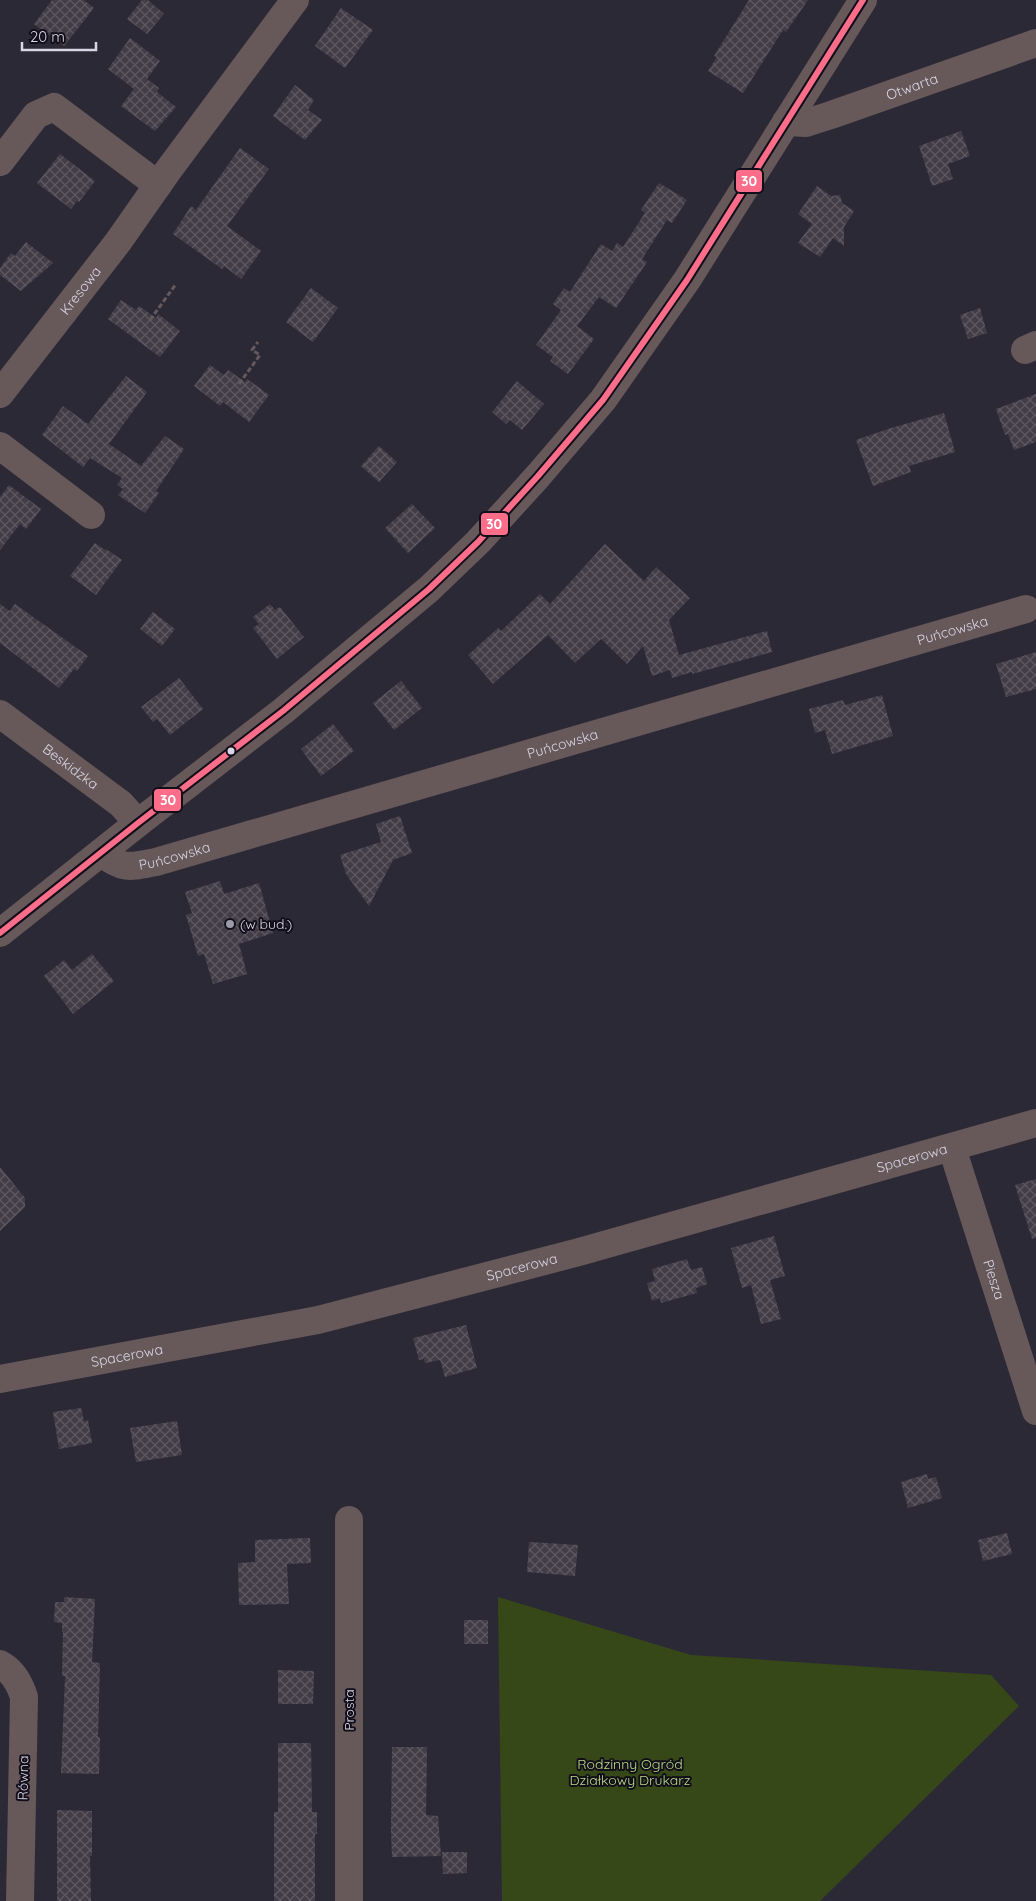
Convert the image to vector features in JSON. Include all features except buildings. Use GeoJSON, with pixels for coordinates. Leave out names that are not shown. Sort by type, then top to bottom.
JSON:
{"type":"FeatureCollection","features":[{"type":"Feature","properties":{"kind":"street","name":"Kresowa"},"geometry":{"type":"LineString","coordinates":[[0,394],[118,242],[294,0]]}},
{"type":"Feature","properties":{"kind":"street"},"geometry":{"type":"LineString","coordinates":[[0,933],[283,711],[429,589],[478,542],[603,400],[687,280],[863,0]]}},
{"type":"Feature","properties":{"kind":"street","name":"Otwarta"},"geometry":{"type":"LineString","coordinates":[[786,122],[806,123],[1036,43]]}},
{"type":"Feature","properties":{"kind":"street"},"geometry":{"type":"LineString","coordinates":[[0,162],[36,115],[54,107],[158,185]]}},
{"type":"Feature","properties":{"kind":"street"},"geometry":{"type":"LineString","coordinates":[[0,446],[91,515]]}},
{"type":"Feature","properties":{"kind":"street","name":"Puńcowska"},"geometry":{"type":"LineString","coordinates":[[101,853],[117,865],[135,866],[156,862],[1026,609]]}},
{"type":"Feature","properties":{"kind":"street","name":"Beskidzka"},"geometry":{"type":"LineString","coordinates":[[0,714],[121,804],[138,823]]}},
{"type":"Feature","properties":{"kind":"street","name":"Spacerowa"},"geometry":{"type":"LineString","coordinates":[[0,1378],[318,1320],[579,1252],[1036,1123]]}},
{"type":"Feature","properties":{"kind":"street","name":"Piesza"},"geometry":{"type":"LineString","coordinates":[[952,1148],[1036,1411]]}},
{"type":"Feature","properties":{"kind":"street","name":"Prosta"},"geometry":{"type":"LineString","coordinates":[[349,1520],[349,1901]]}},
{"type":"Feature","properties":{"kind":"street","name":"Równa"},"geometry":{"type":"LineString","coordinates":[[0,1664],[7,1668],[19,1683],[24,1697],[20,1901]]}},
{"type":"Feature","properties":{"kind":"path"},"geometry":{"type":"LineString","coordinates":[[150,320],[176,284]]}},
{"type":"Feature","properties":{"kind":"path"},"geometry":{"type":"LineString","coordinates":[[239,384],[260,355],[252,350],[258,342]]}},
{"type":"Feature","properties":{"kind":"green space","name":"Rodzinny Ogród Działkowy Drukarz"},"geometry":{"type":"Polygon","coordinates":[[[498,1597],[691,1655],[991,1675],[1019,1706],[820,1901],[502,1901],[498,1597]]]}},
{"type":"Feature","properties":{"kind":"transit line","name":"30"},"geometry":{"type":"LineString","coordinates":[[0,933],[283,711],[429,589],[478,542],[603,400],[687,280],[863,0]]}},
{"type":"Feature","properties":{"kind":"place","name":"(w bud.)"},"geometry":{"type":"Point","coordinates":[230,924]}}]}
